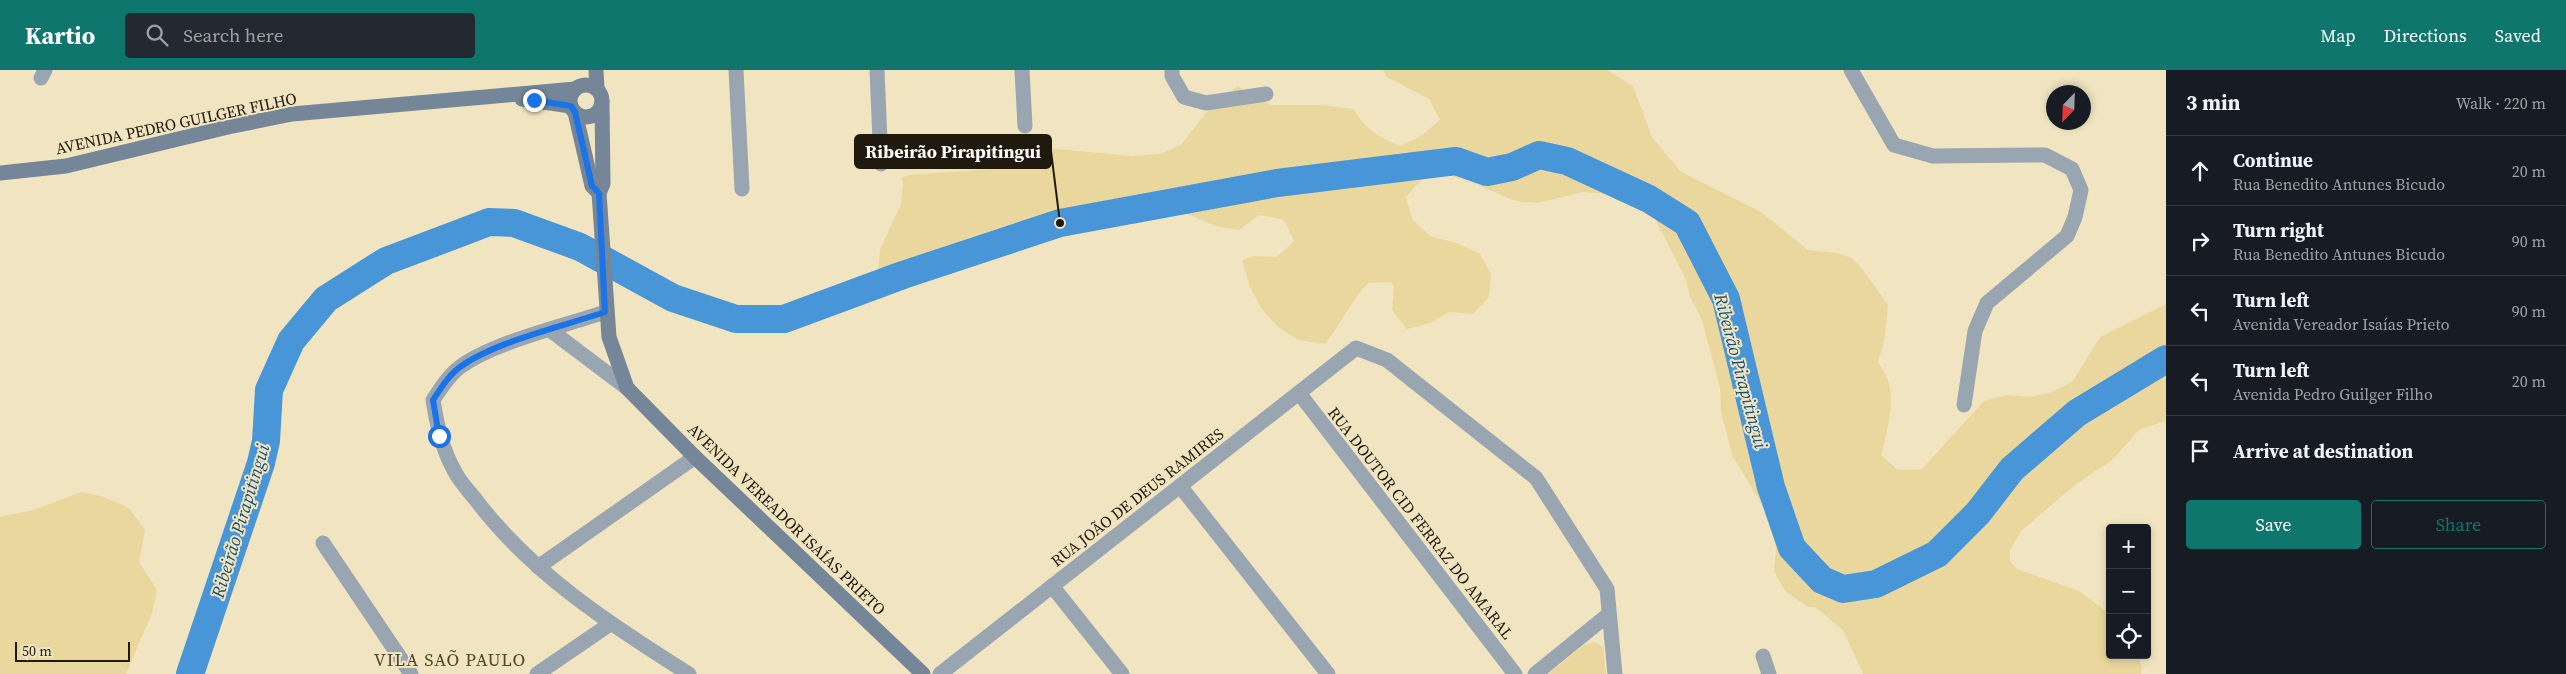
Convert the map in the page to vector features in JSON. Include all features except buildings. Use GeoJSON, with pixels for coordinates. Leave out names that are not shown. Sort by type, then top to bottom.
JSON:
{"type":"FeatureCollection","features":[{"type":"Feature","properties":{"kind":"main road"},"geometry":{"type":"LineString","coordinates":[[588,70],[589,91]]}},
{"type":"Feature","properties":{"kind":"main road"},"geometry":{"type":"LineString","coordinates":[[589,91],[596,70]]}},
{"type":"Feature","properties":{"kind":"main road"},"geometry":{"type":"LineString","coordinates":[[573,109],[571,94],[589,91]]}},
{"type":"Feature","properties":{"kind":"main road","name":"AVENIDA PEDRO GUILGER FILHO"},"geometry":{"type":"LineString","coordinates":[[0,173],[66,166],[228,127],[292,114],[509,96],[589,91],[601,107],[592,115],[586,116],[573,109],[509,96]]}},
{"type":"Feature","properties":{"kind":"main road","name":"AVENIDA VEREADOR ISAÍAS PRIETO"},"geometry":{"type":"LineString","coordinates":[[589,91],[603,184],[599,199],[605,305],[609,338],[627,388],[695,456],[923,674]]}},
{"type":"Feature","properties":{"kind":"main road","name":"AVENIDA VEREADOR ISAÍAS PRIETO"},"geometry":{"type":"LineString","coordinates":[[573,109],[592,186],[599,199]]}},
{"type":"Feature","properties":{"kind":"street"},"geometry":{"type":"LineString","coordinates":[[736,70],[742,189]]}},
{"type":"Feature","properties":{"kind":"street"},"geometry":{"type":"LineString","coordinates":[[877,70],[881,164]]}},
{"type":"Feature","properties":{"kind":"street"},"geometry":{"type":"LineString","coordinates":[[1022,70],[1024,126]]}},
{"type":"Feature","properties":{"kind":"street"},"geometry":{"type":"LineString","coordinates":[[1172,70],[1172,76],[1184,97],[1206,104],[1266,94]]}},
{"type":"Feature","properties":{"kind":"street"},"geometry":{"type":"LineString","coordinates":[[1851,70],[1894,145],[1934,156],[2045,155],[2072,169],[2081,190],[2075,217],[2068,236],[1987,303],[1975,331],[1964,405]]}},
{"type":"Feature","properties":{"kind":"street"},"geometry":{"type":"LineString","coordinates":[[605,305],[550,330],[486,352],[459,367],[444,383],[433,400],[439,436],[455,473],[490,519],[538,567],[610,624],[689,674]]}},
{"type":"Feature","properties":{"kind":"street","name":"AVENIDA VEREADOR ISAÍAS PRIETO"},"geometry":{"type":"LineString","coordinates":[[550,330],[627,388]]}},
{"type":"Feature","properties":{"kind":"street","name":"RUA JOÃO DE DEUS RAMIRES"},"geometry":{"type":"LineString","coordinates":[[940,674],[1356,348],[1387,360],[1536,478],[1607,589],[1609,614]]}},
{"type":"Feature","properties":{"kind":"street","name":"RUA DOUTOR CID FERRAZ DO AMARAL"},"geometry":{"type":"LineString","coordinates":[[1299,393],[1515,674]]}},
{"type":"Feature","properties":{"kind":"street"},"geometry":{"type":"LineString","coordinates":[[538,567],[695,456]]}},
{"type":"Feature","properties":{"kind":"street"},"geometry":{"type":"LineString","coordinates":[[1180,486],[1328,674]]}},
{"type":"Feature","properties":{"kind":"street"},"geometry":{"type":"LineString","coordinates":[[323,544],[411,674]]}},
{"type":"Feature","properties":{"kind":"street"},"geometry":{"type":"LineString","coordinates":[[1052,586],[1122,674]]}},
{"type":"Feature","properties":{"kind":"street"},"geometry":{"type":"LineString","coordinates":[[1535,674],[1609,614]]}},
{"type":"Feature","properties":{"kind":"street"},"geometry":{"type":"LineString","coordinates":[[1609,614],[1615,674]]}},
{"type":"Feature","properties":{"kind":"street"},"geometry":{"type":"LineString","coordinates":[[538,674],[610,624]]}},
{"type":"Feature","properties":{"kind":"street"},"geometry":{"type":"LineString","coordinates":[[1763,656],[1769,674]]}},
{"type":"Feature","properties":{"kind":"shaded area"},"geometry":{"type":"Polygon","coordinates":[[[1383,70],[1607,70],[1633,86],[1652,137],[1681,172],[1761,212],[1808,250],[1837,253],[1852,258],[1864,271],[1888,305],[1885,337],[1878,362],[1888,381],[1891,402],[1881,455],[1898,470],[1922,469],[1984,401],[2007,395],[2030,397],[2052,392],[2073,381],[2100,337],[2166,304],[2166,421],[2140,429],[2112,460],[2076,484],[2021,531],[2010,550],[2010,561],[2017,569],[2079,591],[2106,611],[2106,659],[2138,659],[2142,666],[2141,674],[1863,674],[1843,630],[1815,607],[1808,607],[1785,591],[1774,571],[1776,548],[1770,517],[1733,457],[1721,412],[1720,388],[1702,320],[1691,299],[1685,277],[1653,215],[1631,201],[1606,194],[1583,192],[1538,203],[1515,201],[1469,181],[1444,174],[1421,180],[1406,197],[1412,219],[1430,236],[1457,243],[1480,254],[1491,274],[1489,297],[1473,314],[1450,312],[1430,323],[1407,329],[1392,310],[1394,287],[1391,282],[1368,283],[1325,344],[1298,340],[1277,326],[1261,308],[1250,287],[1242,260],[1254,256],[1277,257],[1294,241],[1284,220],[1259,215],[1239,230],[1215,226],[1187,214],[1162,209],[1139,209],[1094,222],[1071,222],[1028,243],[1005,249],[981,252],[933,270],[892,282],[878,273],[880,250],[901,204],[903,181],[901,178],[909,175],[991,169],[1045,148],[1132,156],[1160,154],[1181,145],[1205,114],[1238,86],[1254,98],[1272,105],[1320,105],[1354,109],[1373,132],[1400,146],[1421,136],[1440,120],[1429,99],[1387,77],[1383,70]]]}},
{"type":"Feature","properties":{"kind":"shaded area"},"geometry":{"type":"Polygon","coordinates":[[[82,492],[104,497],[129,508],[145,530],[139,562],[157,590],[152,613],[126,674],[0,674],[0,517],[33,510],[82,492]]]}},
{"type":"Feature","properties":{"kind":"shaded area"},"geometry":{"type":"Polygon","coordinates":[[[1595,642],[1603,647],[1606,674],[1548,674],[1584,645],[1595,642]]]}},
{"type":"Feature","properties":{"kind":"waterway","name":"Ribeirão Pirapitingui"},"geometry":{"type":"LineString","coordinates":[[190,674],[261,463],[266,441],[269,390],[291,341],[326,299],[386,261],[489,222],[514,223],[580,247],[673,298],[736,319],[784,319],[903,275],[1060,223],[1277,183],[1456,161],[1487,172],[1512,167],[1539,155],[1567,161],[1649,199],[1687,223],[1726,299],[1771,487],[1792,548],[1822,580],[1843,589],[1876,584],[1937,554],[1978,513],[2012,469],[2077,413],[2166,359]]}},
{"type":"Feature","properties":{"kind":"place","name":"Ribeirão Pirapitingui"},"geometry":{"type":"Point","coordinates":[1060,223]}},
{"type":"Feature","properties":{"kind":"district","name":"VILA SAÕ PAULO"},"geometry":{"type":"Point","coordinates":[450,659]}},
{"type":"Feature","properties":{"kind":"route"},"geometry":{"type":"LineString","coordinates":[[439,436],[433,400],[444,383],[459,367],[486,352],[605,312],[599,193],[592,186],[586,152],[576,124],[575,112],[571,106],[534,100]]}}]}
